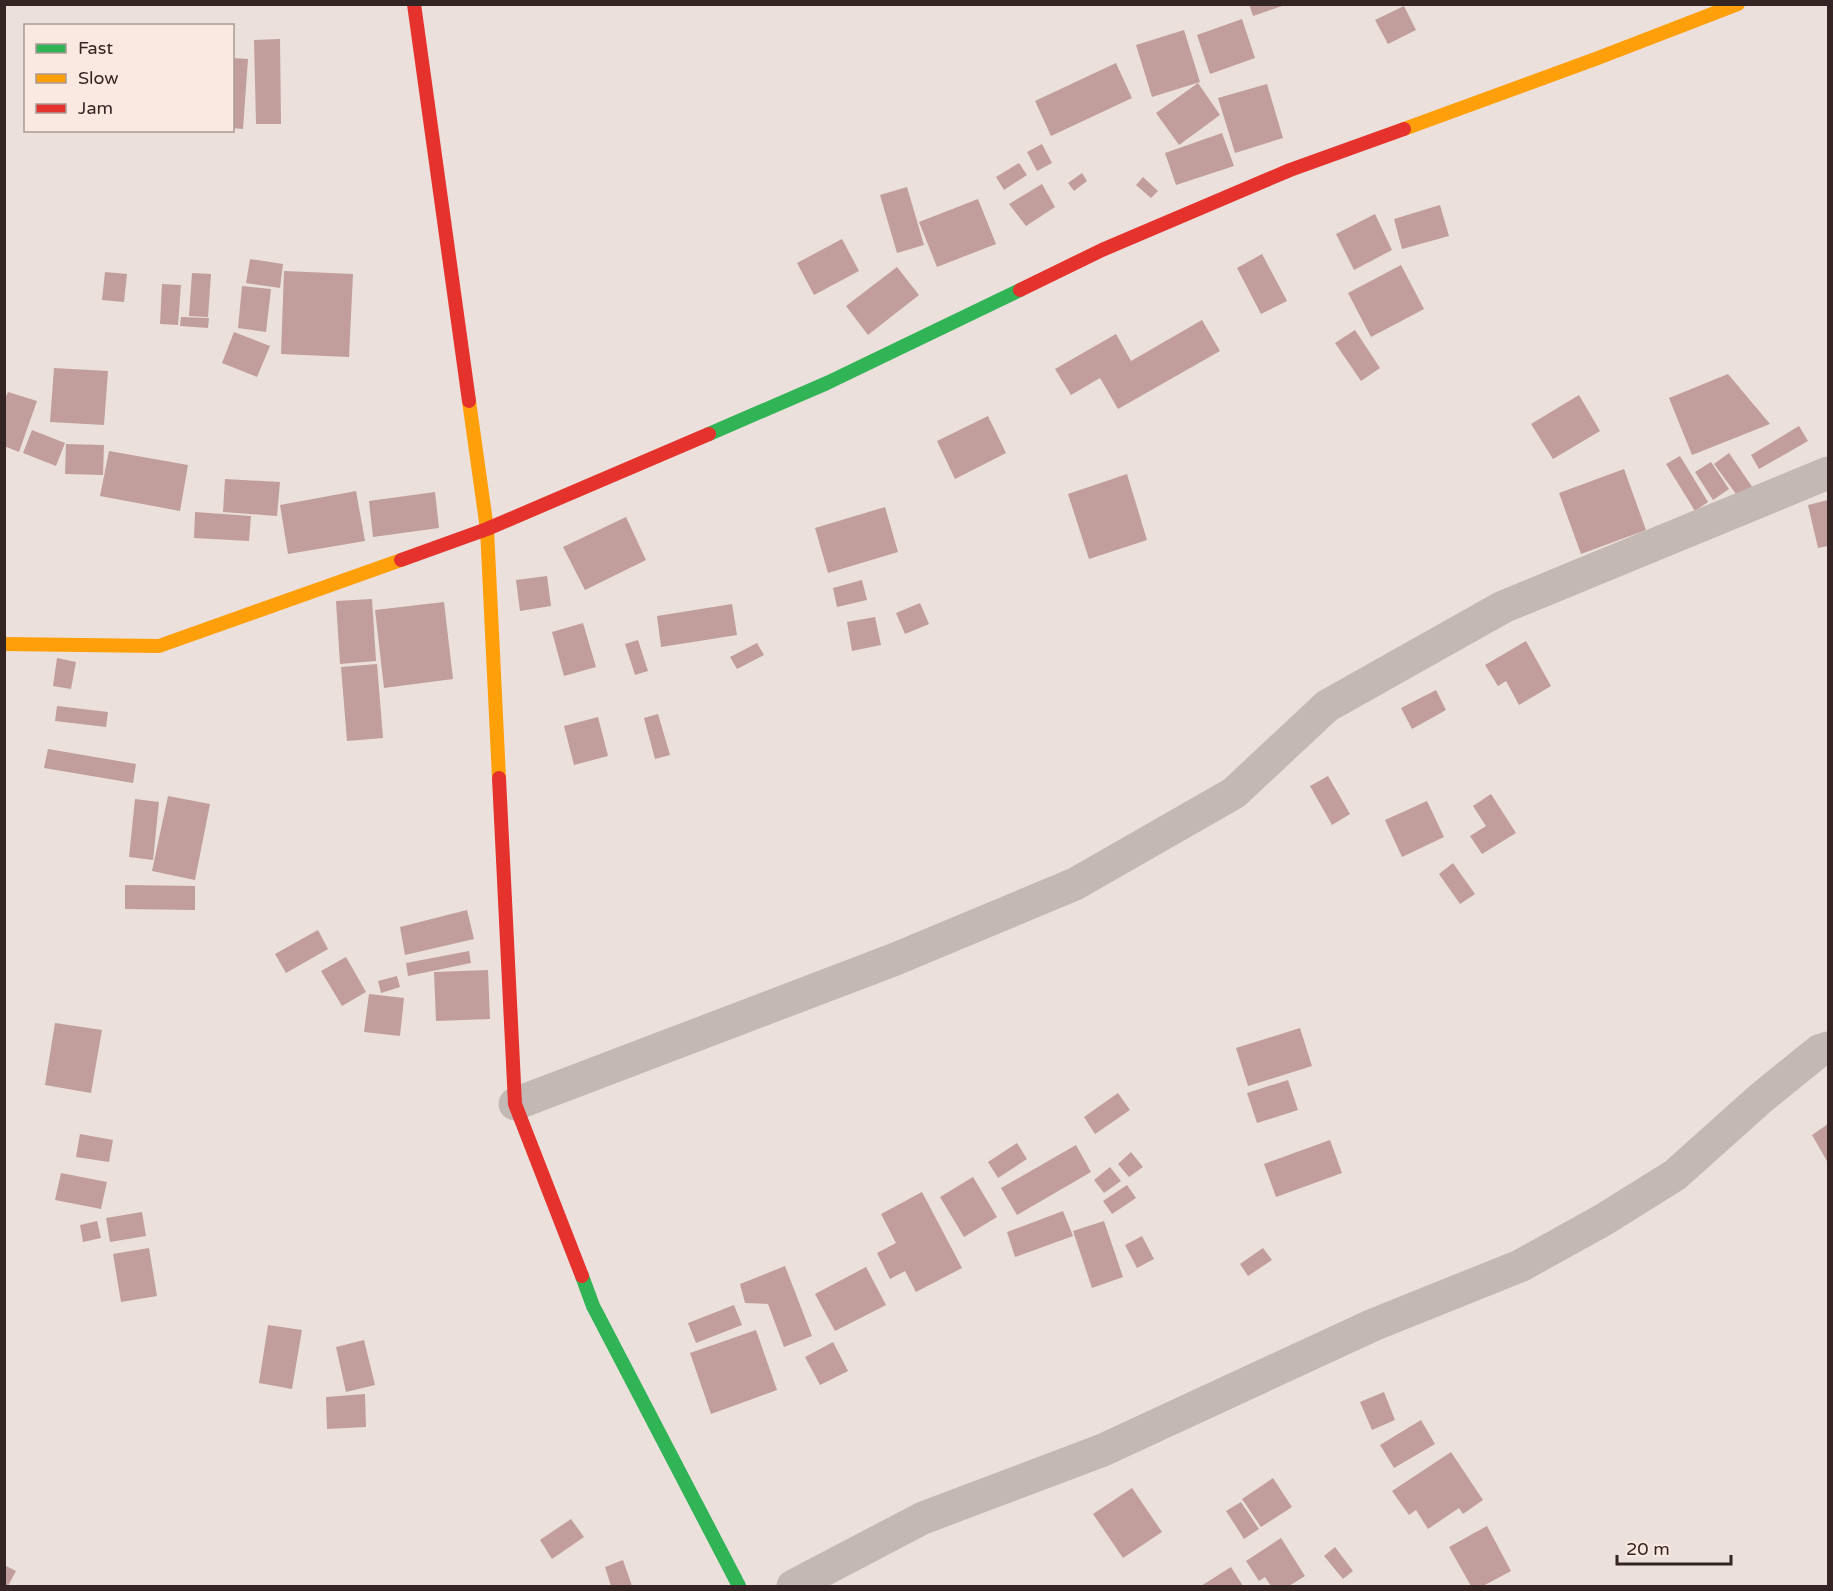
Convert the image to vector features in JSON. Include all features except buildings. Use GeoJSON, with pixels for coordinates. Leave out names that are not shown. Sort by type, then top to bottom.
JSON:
{"type":"FeatureCollection","features":[{"type":"Feature","properties":{"kind":"street"},"geometry":{"type":"LineString","coordinates":[[414,4],[487,529],[515,1104],[592,1306],[739,1587]]}},
{"type":"Feature","properties":{"kind":"street"},"geometry":{"type":"LineString","coordinates":[[4,644],[159,646],[487,529],[827,382],[1102,250],[1279,175],[1738,4]]}},
{"type":"Feature","properties":{"kind":"street"},"geometry":{"type":"LineString","coordinates":[[515,1104],[893,960],[1075,884],[1234,793],[1327,706],[1503,607],[1828,474]]}},
{"type":"Feature","properties":{"kind":"street"},"geometry":{"type":"LineString","coordinates":[[793,1587],[923,1518],[1103,1450],[1373,1325],[1520,1266],[1603,1220],[1675,1175],[1761,1098],[1819,1051],[1828,1048]]}},
{"type":"Feature","properties":{"kind":"traffic: fast"},"geometry":{"type":"LineString","coordinates":[[709,434],[827,383],[1020,290]]}},
{"type":"Feature","properties":{"kind":"traffic: fast"},"geometry":{"type":"LineString","coordinates":[[582,1276],[593,1306],[739,1586]]}},
{"type":"Feature","properties":{"kind":"traffic: slow"},"geometry":{"type":"LineString","coordinates":[[1404,129],[1738,4]]}},
{"type":"Feature","properties":{"kind":"traffic: slow"},"geometry":{"type":"LineString","coordinates":[[469,401],[487,529],[499,778]]}},
{"type":"Feature","properties":{"kind":"traffic: slow"},"geometry":{"type":"LineString","coordinates":[[4,644],[159,646],[401,560]]}},
{"type":"Feature","properties":{"kind":"traffic: jam"},"geometry":{"type":"LineString","coordinates":[[414,4],[469,401]]}},
{"type":"Feature","properties":{"kind":"traffic: jam"},"geometry":{"type":"LineString","coordinates":[[1020,290],[1102,250],[1290,170],[1404,129]]}},
{"type":"Feature","properties":{"kind":"traffic: jam"},"geometry":{"type":"LineString","coordinates":[[401,560],[487,529],[709,434]]}},
{"type":"Feature","properties":{"kind":"traffic: jam"},"geometry":{"type":"LineString","coordinates":[[499,778],[515,1104],[582,1276]]}}]}
